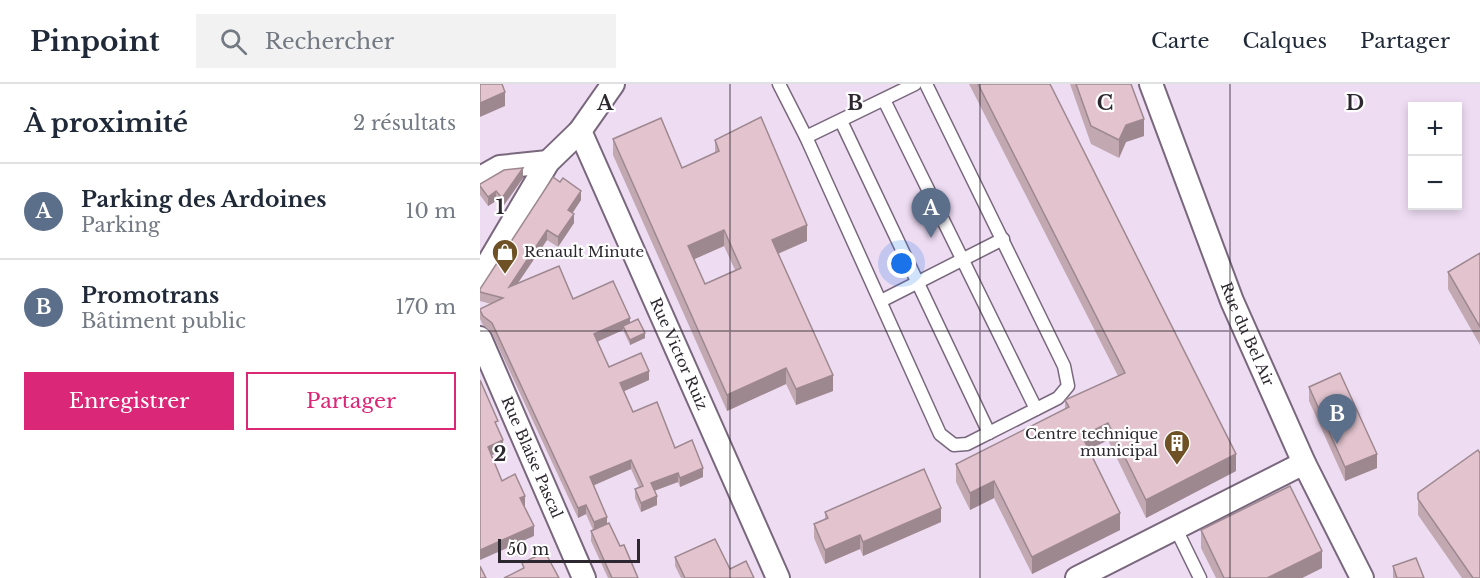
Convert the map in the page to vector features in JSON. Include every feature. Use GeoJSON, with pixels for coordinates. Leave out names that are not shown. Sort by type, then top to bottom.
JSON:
{"type":"FeatureCollection","features":[{"type":"Feature","properties":{"kind":"street"},"geometry":{"type":"LineString","coordinates":[[480,277],[548,162],[580,131],[613,84]]}},
{"type":"Feature","properties":{"kind":"street","name":"Rue du Bel Air"},"geometry":{"type":"LineString","coordinates":[[1151,84],[1233,301],[1304,463],[1362,578]]}},
{"type":"Feature","properties":{"kind":"street","name":"Rue Victor Ruiz"},"geometry":{"type":"LineString","coordinates":[[580,131],[778,578]]}},
{"type":"Feature","properties":{"kind":"street"},"geometry":{"type":"LineString","coordinates":[[480,178],[500,167],[548,162]]}},
{"type":"Feature","properties":{"kind":"street","name":"Rue Blaise Pascal"},"geometry":{"type":"LineString","coordinates":[[480,338],[584,578]]}},
{"type":"Feature","properties":{"kind":"street"},"geometry":{"type":"LineString","coordinates":[[1077,578],[1304,463]]}},
{"type":"Feature","properties":{"kind":"lane"},"geometry":{"type":"LineString","coordinates":[[779,84],[806,137],[940,434],[954,444],[967,444],[1058,398],[1068,386],[1064,366],[926,84]]}},
{"type":"Feature","properties":{"kind":"lane"},"geometry":{"type":"LineString","coordinates":[[806,137],[915,84]]}},
{"type":"Feature","properties":{"kind":"lane"},"geometry":{"type":"LineString","coordinates":[[884,100],[1036,409]]}},
{"type":"Feature","properties":{"kind":"lane"},"geometry":{"type":"LineString","coordinates":[[841,121],[989,433]]}},
{"type":"Feature","properties":{"kind":"lane"},"geometry":{"type":"LineString","coordinates":[[881,301],[1003,239]]}},
{"type":"Feature","properties":{"kind":"lane"},"geometry":{"type":"LineString","coordinates":[[1176,529],[1200,578]]}},
{"type":"Feature","properties":{"kind":"building"},"geometry":{"type":"Polygon","coordinates":[[[480,84],[502,84],[505,92],[480,103],[480,84]]]}},
{"type":"Feature","properties":{"kind":"building"},"geometry":{"type":"Polygon","coordinates":[[[978,84],[1050,84],[1236,454],[1146,500],[1108,423],[1082,436],[1120,513],[1032,557],[994,481],[970,493],[956,464],[1069,407],[1065,400],[1125,373],[978,84]]]}},
{"type":"Feature","properties":{"kind":"building"},"geometry":{"type":"Polygon","coordinates":[[[1076,84],[1131,84],[1144,119],[1126,125],[1119,140],[1091,126],[1076,84]]]}},
{"type":"Feature","properties":{"kind":"building"},"geometry":{"type":"Polygon","coordinates":[[[761,117],[807,225],[772,240],[833,375],[796,389],[786,368],[727,395],[613,139],[661,118],[682,168],[719,151],[715,140],[761,117]],[[724,230],[688,246],[705,284],[741,268],[724,230]]]}},
{"type":"Feature","properties":{"kind":"building"},"geometry":{"type":"Polygon","coordinates":[[[523,168],[502,198],[496,191],[488,197],[480,186],[504,170],[523,168]]]}},
{"type":"Feature","properties":{"kind":"building"},"geometry":{"type":"Polygon","coordinates":[[[553,177],[560,182],[563,178],[581,191],[568,210],[574,214],[558,237],[547,230],[509,287],[559,266],[573,299],[613,281],[630,318],[594,334],[609,367],[641,353],[649,371],[620,383],[633,412],[657,402],[675,448],[692,440],[703,468],[680,478],[678,473],[651,483],[657,496],[641,503],[635,489],[643,486],[631,460],[590,477],[607,517],[594,522],[586,505],[578,508],[492,323],[483,316],[480,310],[503,298],[480,292],[480,289],[553,177]]]}},
{"type":"Feature","properties":{"kind":"building"},"geometry":{"type":"Polygon","coordinates":[[[1480,253],[1480,327],[1448,272],[1480,253]]]}},
{"type":"Feature","properties":{"kind":"building"},"geometry":{"type":"Polygon","coordinates":[[[638,319],[645,333],[630,340],[623,326],[638,319]]]}},
{"type":"Feature","properties":{"kind":"building"},"geometry":{"type":"Polygon","coordinates":[[[1340,373],[1377,454],[1345,467],[1309,387],[1340,373]]]}},
{"type":"Feature","properties":{"kind":"building"},"geometry":{"type":"Polygon","coordinates":[[[480,380],[498,421],[495,422],[503,440],[488,447],[502,481],[515,474],[525,496],[520,498],[534,526],[480,550],[480,380]]]}},
{"type":"Feature","properties":{"kind":"building"},"geometry":{"type":"Polygon","coordinates":[[[1478,450],[1480,453],[1480,578],[1473,578],[1418,499],[1418,493],[1478,450]]]}},
{"type":"Feature","properties":{"kind":"building"},"geometry":{"type":"Polygon","coordinates":[[[924,469],[941,508],[863,542],[860,535],[825,550],[814,524],[828,518],[825,512],[924,469]]]}},
{"type":"Feature","properties":{"kind":"building"},"geometry":{"type":"Polygon","coordinates":[[[1290,486],[1322,551],[1267,578],[1224,578],[1201,530],[1290,486]]]}},
{"type":"Feature","properties":{"kind":"building"},"geometry":{"type":"Polygon","coordinates":[[[609,523],[620,546],[624,545],[638,578],[612,578],[591,531],[609,523]]]}},
{"type":"Feature","properties":{"kind":"building"},"geometry":{"type":"Polygon","coordinates":[[[715,539],[730,569],[746,561],[754,578],[685,578],[675,557],[715,539]]]}},
{"type":"Feature","properties":{"kind":"building"},"geometry":{"type":"Polygon","coordinates":[[[545,552],[559,578],[504,578],[524,568],[522,563],[545,552]]]}},
{"type":"Feature","properties":{"kind":"building"},"geometry":{"type":"Polygon","coordinates":[[[1416,558],[1424,578],[1397,578],[1393,566],[1416,558]]]}},
{"type":"Feature","properties":{"kind":"building"},"geometry":{"type":"Polygon","coordinates":[[[480,566],[486,578],[480,578],[480,566]]]}},
{"type":"Feature","properties":{"kind":"place","name":"Parking des Ardoines"},"geometry":{"type":"Point","coordinates":[931,238]}},
{"type":"Feature","properties":{"kind":"place","name":"Renault Minute"},"geometry":{"type":"Point","coordinates":[505,275]}},
{"type":"Feature","properties":{"kind":"place","name":"Promotrans"},"geometry":{"type":"Point","coordinates":[1337,444]}},
{"type":"Feature","properties":{"kind":"place","name":"Centre technique municipal"},"geometry":{"type":"Point","coordinates":[1177,466]}}]}
